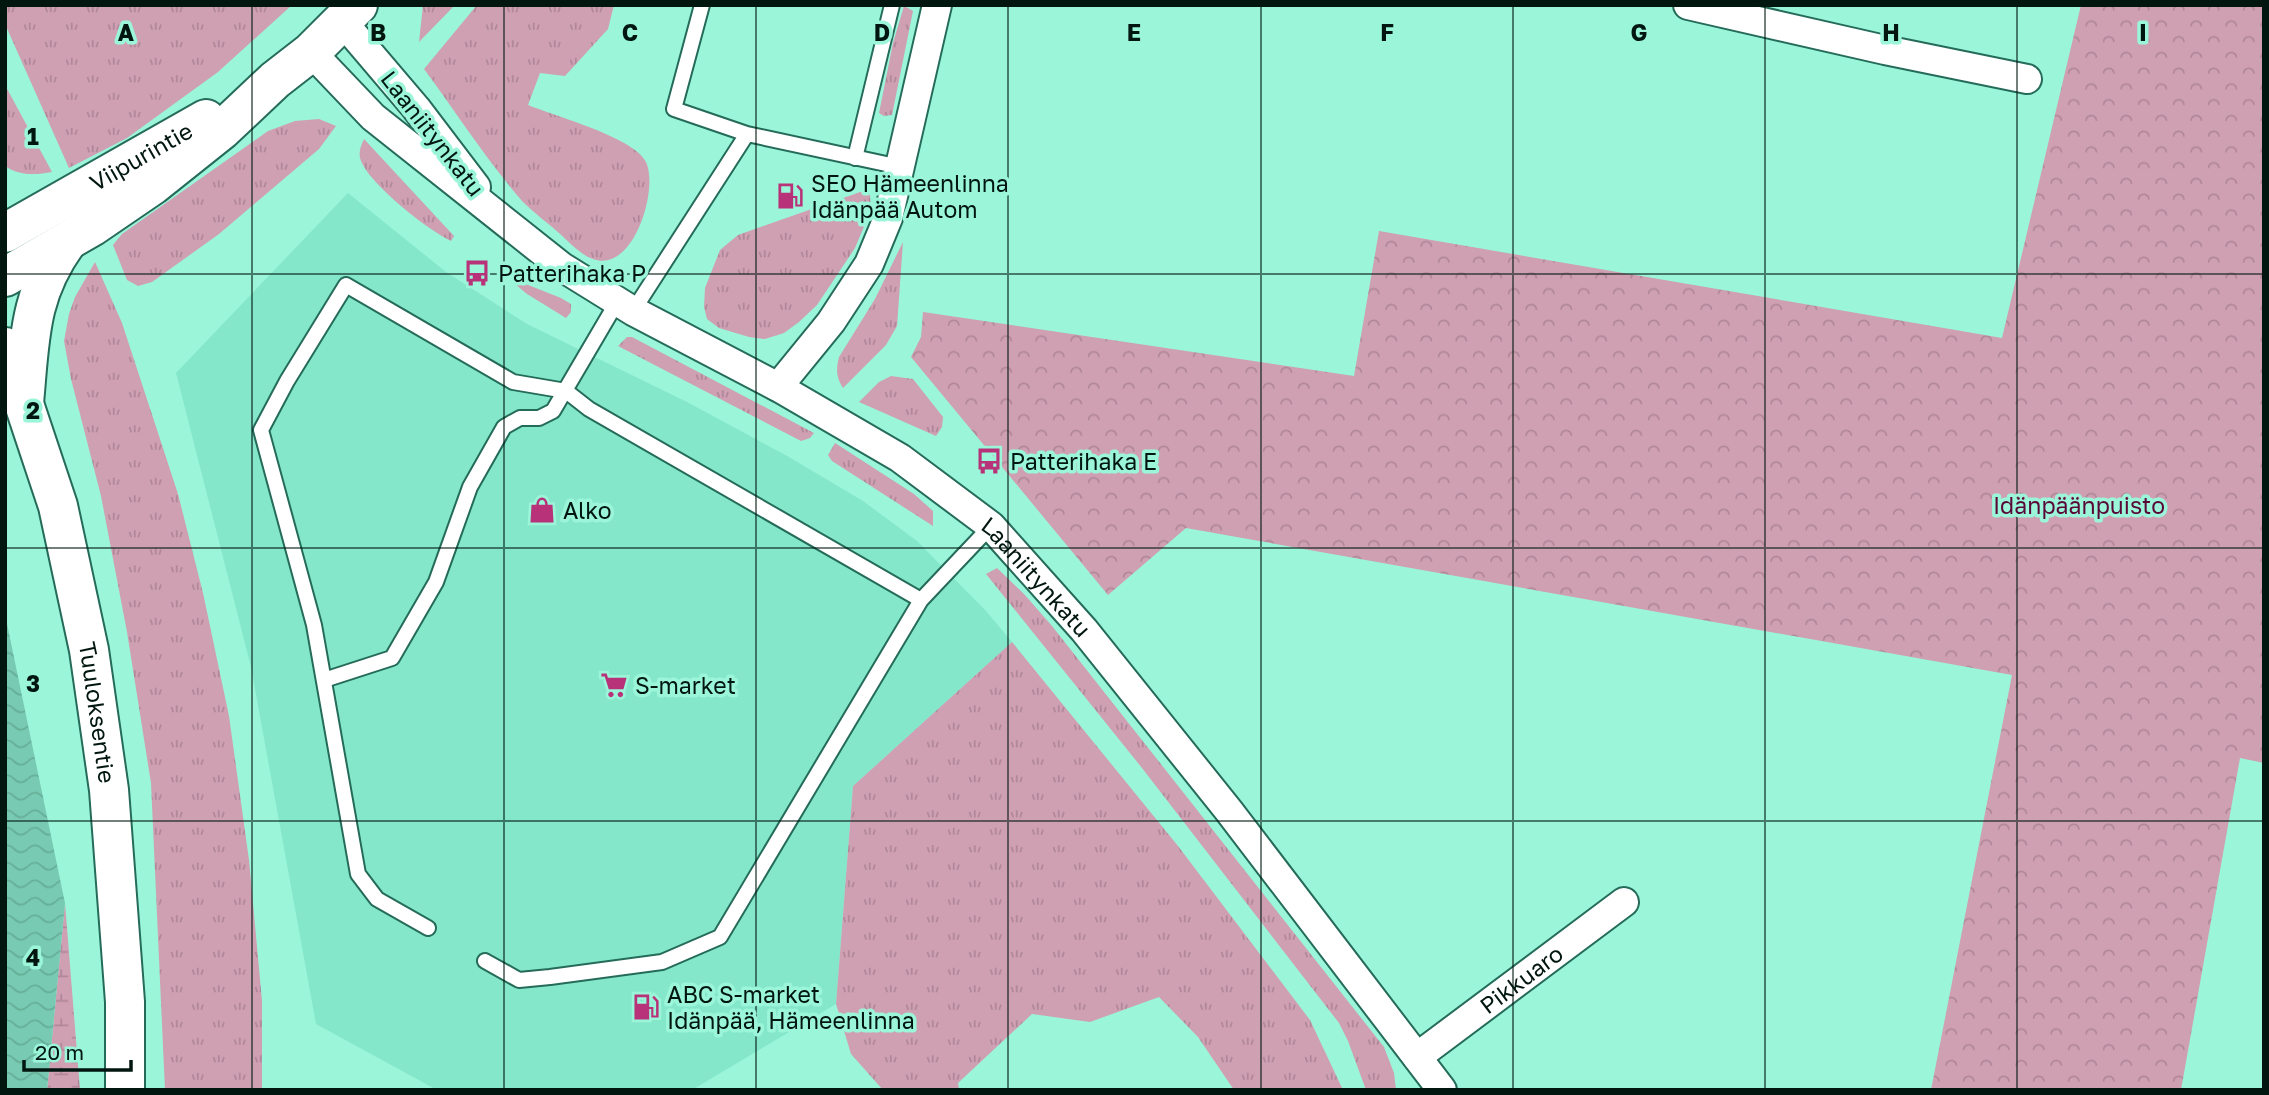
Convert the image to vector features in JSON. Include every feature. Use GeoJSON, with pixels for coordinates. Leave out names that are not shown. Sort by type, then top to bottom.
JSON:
{"type":"FeatureCollection","features":[{"type":"Feature","properties":{"kind":"main road","name":"Viipurintie"},"geometry":{"type":"LineString","coordinates":[[5,277],[68,241],[153,185],[222,130],[275,80],[311,52],[350,13]]}},
{"type":"Feature","properties":{"kind":"main road","name":"Viipurintie"},"geometry":{"type":"LineString","coordinates":[[5,233],[275,80]]}},
{"type":"Feature","properties":{"kind":"main road","name":"Viipurintie"},"geometry":{"type":"LineString","coordinates":[[24,403],[32,318],[50,265],[68,241]]}},
{"type":"Feature","properties":{"kind":"main road","name":"Tuuloksentie"},"geometry":{"type":"LineString","coordinates":[[5,346],[58,506],[91,663],[109,790],[125,1002],[125,1090]]}},
{"type":"Feature","properties":{"kind":"street"},"geometry":{"type":"LineString","coordinates":[[1688,5],[2027,79]]}},
{"type":"Feature","properties":{"kind":"street"},"geometry":{"type":"LineString","coordinates":[[778,387],[831,322],[869,264],[888,218],[936,6]]}},
{"type":"Feature","properties":{"kind":"street","name":"Laaniitynkatu"},"geometry":{"type":"LineString","coordinates":[[350,13],[416,108],[496,214]]}},
{"type":"Feature","properties":{"kind":"street","name":"Laaniitynkatu"},"geometry":{"type":"LineString","coordinates":[[311,52],[373,117],[562,267],[625,307],[778,387],[900,457],[991,526],[1084,630],[1229,811],[1442,1090]]}},
{"type":"Feature","properties":{"kind":"street","name":"Pikkuaro"},"geometry":{"type":"LineString","coordinates":[[1417,1057],[1624,902]]}},
{"type":"Feature","properties":{"kind":"lane"},"geometry":{"type":"LineString","coordinates":[[702,5],[674,109],[747,134],[900,167]]}},
{"type":"Feature","properties":{"kind":"lane"},"geometry":{"type":"LineString","coordinates":[[855,158],[891,5]]}},
{"type":"Feature","properties":{"kind":"lane"},"geometry":{"type":"LineString","coordinates":[[324,680],[392,658],[436,582],[470,487],[504,427],[520,418],[539,418],[553,411],[747,134]]}},
{"type":"Feature","properties":{"kind":"lane"},"geometry":{"type":"LineString","coordinates":[[428,928],[377,899],[358,874],[314,625],[261,430],[346,285],[513,382],[566,391],[589,410],[921,600]]}},
{"type":"Feature","properties":{"kind":"lane"},"geometry":{"type":"LineString","coordinates":[[485,961],[519,980],[662,962],[720,937],[921,600],[991,526]]}},
{"type":"Feature","properties":{"kind":"shaded area"},"geometry":{"type":"Polygon","coordinates":[[[348,193],[446,272],[527,324],[687,402],[863,501],[917,541],[986,611],[1012,642],[853,786],[836,1004],[692,1090],[437,1090],[316,1024],[251,667],[176,373],[348,193]]]}},
{"type":"Feature","properties":{"kind":"green space"},"geometry":{"type":"Polygon","coordinates":[[[5,5],[292,5],[218,72],[127,138],[69,168],[5,24],[5,5]]]}},
{"type":"Feature","properties":{"kind":"green space"},"geometry":{"type":"Polygon","coordinates":[[[423,5],[455,5],[419,42],[423,5]]]}},
{"type":"Feature","properties":{"kind":"green space"},"geometry":{"type":"Polygon","coordinates":[[[477,5],[614,5],[608,29],[565,76],[540,73],[528,105],[610,136],[639,153],[646,162],[649,191],[645,209],[631,242],[620,254],[607,260],[589,257],[527,206],[497,170],[424,69],[477,5]]]}},
{"type":"Feature","properties":{"kind":"green space","name":"Idänpäänpuisto"},"geometry":{"type":"Polygon","coordinates":[[[2081,5],[2264,5],[2264,763],[2240,758],[2181,1090],[1931,1090],[2012,675],[1186,528],[1108,595],[911,357],[921,337],[923,312],[1354,376],[1379,231],[2002,338],[2081,5]]]}},
{"type":"Feature","properties":{"kind":"green space"},"geometry":{"type":"Polygon","coordinates":[[[904,6],[913,11],[892,115],[884,116],[879,113],[893,43],[904,6]]]}},
{"type":"Feature","properties":{"kind":"green space"},"geometry":{"type":"Polygon","coordinates":[[[5,85],[52,172],[28,174],[5,166],[5,85]]]}},
{"type":"Feature","properties":{"kind":"green space"},"geometry":{"type":"Polygon","coordinates":[[[319,119],[336,126],[319,149],[219,234],[152,282],[138,286],[127,280],[113,245],[122,234],[268,131],[295,121],[319,119]]]}},
{"type":"Feature","properties":{"kind":"green space"},"geometry":{"type":"Polygon","coordinates":[[[364,139],[454,236],[451,241],[403,208],[369,174],[360,158],[364,139]]]}},
{"type":"Feature","properties":{"kind":"green space"},"geometry":{"type":"Polygon","coordinates":[[[863,191],[870,195],[871,210],[855,248],[817,305],[799,322],[784,333],[765,339],[719,328],[707,319],[704,307],[705,288],[720,250],[738,235],[863,191]]]}},
{"type":"Feature","properties":{"kind":"green space"},"geometry":{"type":"Polygon","coordinates":[[[903,242],[897,326],[886,345],[843,388],[837,373],[839,357],[875,299],[903,242]]]}},
{"type":"Feature","properties":{"kind":"green space"},"geometry":{"type":"Polygon","coordinates":[[[95,262],[122,323],[178,494],[203,593],[229,716],[249,860],[262,1001],[262,1090],[165,1090],[151,783],[127,632],[101,496],[64,341],[75,297],[95,262]]]}},
{"type":"Feature","properties":{"kind":"green space"},"geometry":{"type":"Polygon","coordinates":[[[518,281],[561,298],[571,304],[571,312],[566,318],[527,294],[515,284],[518,281]]]}},
{"type":"Feature","properties":{"kind":"green space"},"geometry":{"type":"Polygon","coordinates":[[[627,337],[632,337],[814,433],[810,438],[801,441],[618,346],[627,337]]]}},
{"type":"Feature","properties":{"kind":"green space"},"geometry":{"type":"Polygon","coordinates":[[[891,376],[913,379],[943,417],[942,427],[936,436],[859,402],[879,382],[891,376]]]}},
{"type":"Feature","properties":{"kind":"green space"},"geometry":{"type":"Polygon","coordinates":[[[835,443],[914,494],[933,511],[933,526],[832,461],[828,455],[835,443]]]}},
{"type":"Feature","properties":{"kind":"green space"},"geometry":{"type":"Polygon","coordinates":[[[997,568],[1052,626],[1384,1047],[1394,1073],[1396,1090],[1366,1090],[1339,1023],[1142,768],[986,574],[997,568]]]}},
{"type":"Feature","properties":{"kind":"green space"},"geometry":{"type":"Polygon","coordinates":[[[1012,642],[1178,846],[1310,1020],[1343,1090],[1234,1090],[1198,1037],[1159,997],[1090,1022],[1032,1014],[958,1083],[959,1090],[883,1090],[851,1054],[836,1004],[853,786],[1012,642]]]}},
{"type":"Feature","properties":{"kind":"green space"},"geometry":{"type":"Polygon","coordinates":[[[65,903],[80,1090],[47,1090],[65,903]]]}},
{"type":"Feature","properties":{"kind":"water"},"geometry":{"type":"Polygon","coordinates":[[[5,614],[65,903],[47,1090],[5,1090],[5,614]]]}},
{"type":"Feature","properties":{"kind":"place","name":"SEO Hämeenlinna Idänpää Autom"},"geometry":{"type":"Point","coordinates":[790,196]}},
{"type":"Feature","properties":{"kind":"place","name":"Patterihaka P"},"geometry":{"type":"Point","coordinates":[477,273]}},
{"type":"Feature","properties":{"kind":"place","name":"Patterihaka E"},"geometry":{"type":"Point","coordinates":[989,461]}},
{"type":"Feature","properties":{"kind":"place","name":"Alko"},"geometry":{"type":"Point","coordinates":[542,510]}},
{"type":"Feature","properties":{"kind":"place","name":"S-market"},"geometry":{"type":"Point","coordinates":[614,685]}},
{"type":"Feature","properties":{"kind":"place","name":"ABC S-market Idänpää, Hämeenlinna"},"geometry":{"type":"Point","coordinates":[646,1007]}}]}
